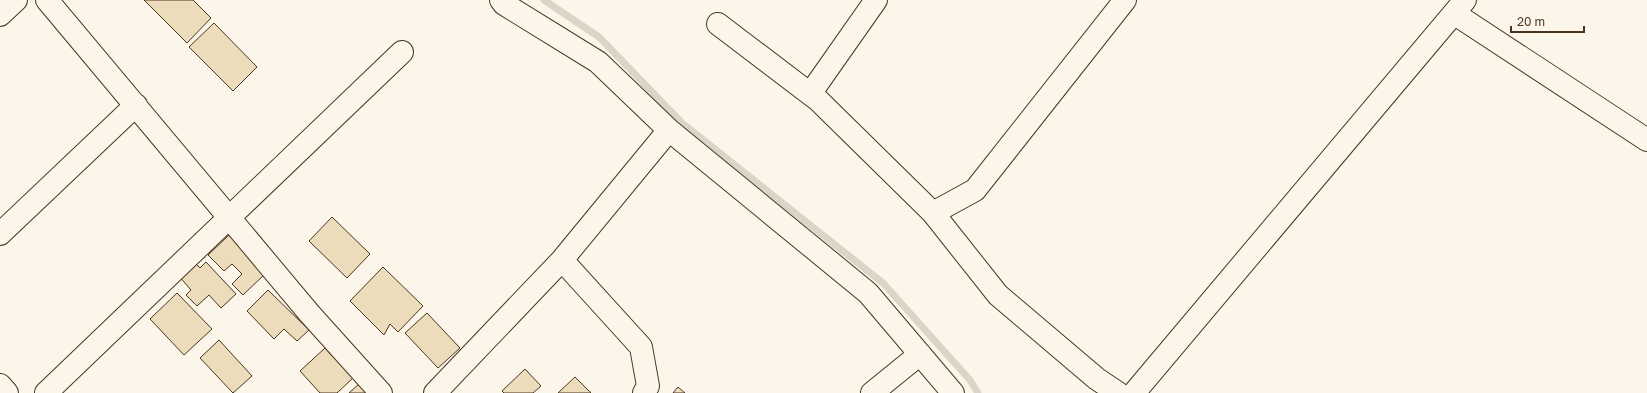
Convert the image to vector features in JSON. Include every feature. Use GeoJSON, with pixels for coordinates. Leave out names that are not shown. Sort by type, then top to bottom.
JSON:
{"type":"FeatureCollection","features":[{"type":"Feature","properties":{"kind":"street"},"geometry":{"type":"LineString","coordinates":[[0,15],[16,0]]}},
{"type":"Feature","properties":{"kind":"street"},"geometry":{"type":"LineString","coordinates":[[47,0],[309,313],[381,393]]}},
{"type":"Feature","properties":{"kind":"street"},"geometry":{"type":"LineString","coordinates":[[501,0],[504,4],[598,62],[669,130],[868,293],[953,393]]}},
{"type":"Feature","properties":{"kind":"street"},"geometry":{"type":"LineString","coordinates":[[810,94],[876,0]]}},
{"type":"Feature","properties":{"kind":"street"},"geometry":{"type":"LineString","coordinates":[[933,213],[975,190],[1125,0]]}},
{"type":"Feature","properties":{"kind":"street"},"geometry":{"type":"LineString","coordinates":[[1134,393],[1460,7],[1647,140]]}},
{"type":"Feature","properties":{"kind":"street"},"geometry":{"type":"LineString","coordinates":[[718,24],[818,100],[933,213],[998,295],[1097,379],[1118,393]]}},
{"type":"Feature","properties":{"kind":"street"},"geometry":{"type":"LineString","coordinates":[[46,393],[402,52]]}},
{"type":"Feature","properties":{"kind":"street"},"geometry":{"type":"LineString","coordinates":[[0,234],[136,106]]}},
{"type":"Feature","properties":{"kind":"street"},"geometry":{"type":"LineString","coordinates":[[435,393],[562,260],[669,130]]}},
{"type":"Feature","properties":{"kind":"street"},"geometry":{"type":"LineString","coordinates":[[562,260],[641,348],[648,386],[644,393]]}},
{"type":"Feature","properties":{"kind":"street"},"geometry":{"type":"LineString","coordinates":[[872,393],[920,354]]}},
{"type":"Feature","properties":{"kind":"street"},"geometry":{"type":"LineString","coordinates":[[0,385],[7,393]]}},
{"type":"Feature","properties":{"kind":"building"},"geometry":{"type":"Polygon","coordinates":[[[144,0],[193,0],[211,18],[187,43],[144,0]]]}},
{"type":"Feature","properties":{"kind":"building"},"geometry":{"type":"Polygon","coordinates":[[[214,23],[257,67],[233,91],[189,47],[214,23]]]}},
{"type":"Feature","properties":{"kind":"building"},"geometry":{"type":"Polygon","coordinates":[[[332,217],[370,254],[347,278],[309,241],[332,217]]]}},
{"type":"Feature","properties":{"kind":"building"},"geometry":{"type":"Polygon","coordinates":[[[229,235],[267,272],[243,295],[232,284],[242,274],[232,264],[224,271],[208,255],[229,235]]]}},
{"type":"Feature","properties":{"kind":"building"},"geometry":{"type":"Polygon","coordinates":[[[193,261],[200,268],[206,262],[236,294],[221,308],[209,295],[197,306],[186,295],[191,290],[178,275],[193,261]]]}},
{"type":"Feature","properties":{"kind":"building"},"geometry":{"type":"Polygon","coordinates":[[[383,267],[423,306],[398,332],[390,324],[384,335],[350,301],[383,267]]]}},
{"type":"Feature","properties":{"kind":"building"},"geometry":{"type":"Polygon","coordinates":[[[268,290],[309,330],[297,341],[284,329],[274,339],[247,311],[268,290]]]}},
{"type":"Feature","properties":{"kind":"building"},"geometry":{"type":"Polygon","coordinates":[[[177,293],[212,329],[184,355],[150,319],[177,293]]]}},
{"type":"Feature","properties":{"kind":"building"},"geometry":{"type":"Polygon","coordinates":[[[427,313],[460,348],[438,368],[405,333],[427,313]]]}},
{"type":"Feature","properties":{"kind":"building"},"geometry":{"type":"Polygon","coordinates":[[[219,340],[252,376],[233,393],[200,358],[219,340]]]}},
{"type":"Feature","properties":{"kind":"building"},"geometry":{"type":"Polygon","coordinates":[[[325,348],[353,378],[337,393],[320,393],[300,371],[325,348]]]}},
{"type":"Feature","properties":{"kind":"building"},"geometry":{"type":"Polygon","coordinates":[[[525,369],[541,386],[533,393],[504,393],[502,391],[525,369]]]}},
{"type":"Feature","properties":{"kind":"building"},"geometry":{"type":"Polygon","coordinates":[[[575,377],[591,393],[558,393],[575,377]]]}},
{"type":"Feature","properties":{"kind":"building"},"geometry":{"type":"Polygon","coordinates":[[[360,383],[369,393],[349,393],[360,383]]]}},
{"type":"Feature","properties":{"kind":"building"},"geometry":{"type":"Polygon","coordinates":[[[678,387],[685,393],[673,393],[678,387]]]}},
{"type":"Feature","properties":{"kind":"waterway"},"geometry":{"type":"LineString","coordinates":[[544,0],[599,37],[682,123],[883,283],[970,380],[978,393]]}}]}
